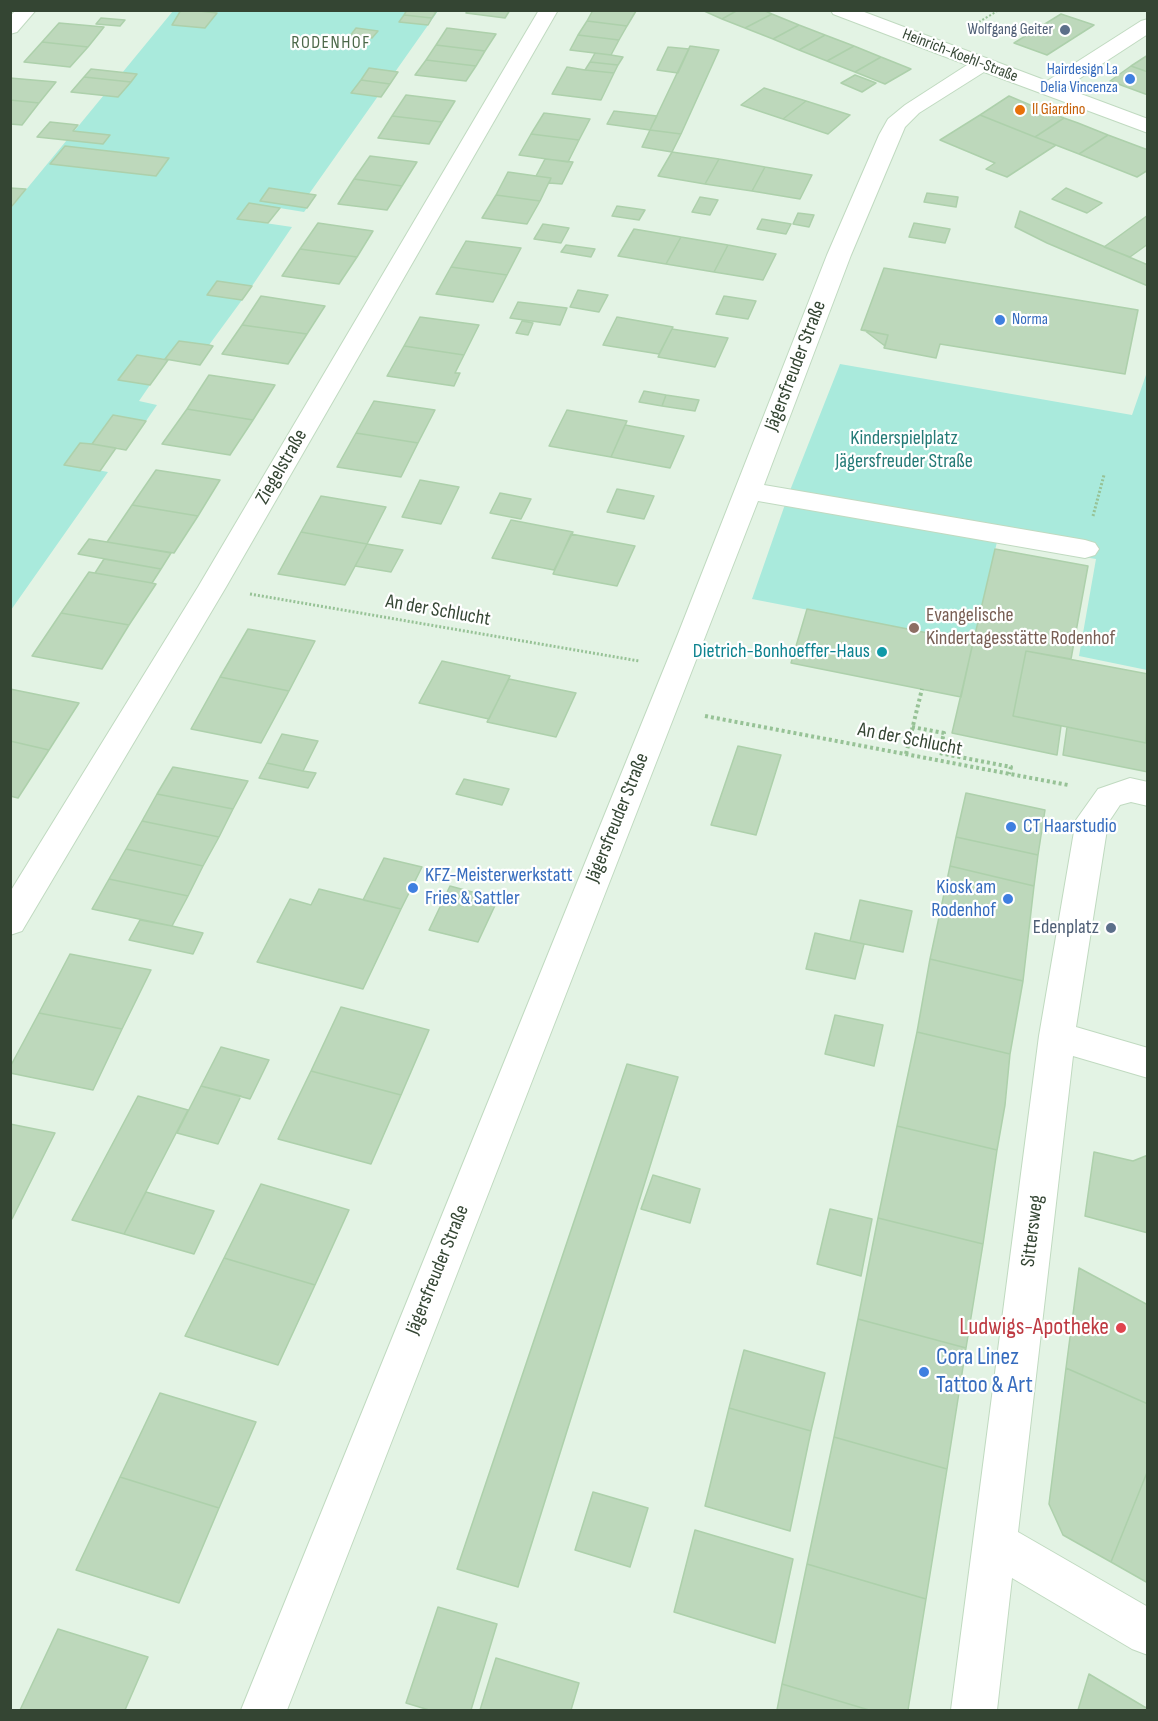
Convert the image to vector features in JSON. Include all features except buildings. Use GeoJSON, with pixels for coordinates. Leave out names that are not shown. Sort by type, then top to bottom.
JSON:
{"type":"FeatureCollection","features":[{"type":"Feature","properties":{"kind":"street"},"geometry":{"type":"LineString","coordinates":[[10,28],[27,10]]}},
{"type":"Feature","properties":{"kind":"street","name":"Ziegelstraße"},"geometry":{"type":"LineString","coordinates":[[10,922],[212,587],[549,10]]}},
{"type":"Feature","properties":{"kind":"street","name":"Heinrich-Koehl-Straße"},"geometry":{"type":"LineString","coordinates":[[840,10],[1148,127]]}},
{"type":"Feature","properties":{"kind":"street"},"geometry":{"type":"LineString","coordinates":[[1048,90],[1148,25]]}},
{"type":"Feature","properties":{"kind":"street","name":"Jägersfreuder Straße"},"geometry":{"type":"LineString","coordinates":[[264,1710],[693,634],[839,255],[890,135],[896,124],[912,109],[981,65]]}},
{"type":"Feature","properties":{"kind":"street"},"geometry":{"type":"LineString","coordinates":[[747,491],[1085,549]]}},
{"type":"Feature","properties":{"kind":"street"},"geometry":{"type":"LineString","coordinates":[[1109,797],[1130,790],[1148,794]]}},
{"type":"Feature","properties":{"kind":"street","name":"Sittersweg"},"geometry":{"type":"LineString","coordinates":[[974,1710],[1057,1036],[1092,820],[1109,797]]}},
{"type":"Feature","properties":{"kind":"street"},"geometry":{"type":"LineString","coordinates":[[1057,1036],[1148,1063]]}},
{"type":"Feature","properties":{"kind":"street"},"geometry":{"type":"LineString","coordinates":[[996,1544],[1148,1633]]}},
{"type":"Feature","properties":{"kind":"path"},"geometry":{"type":"LineString","coordinates":[[1085,549],[1104,475]]}},
{"type":"Feature","properties":{"kind":"path","name":"An der Schlucht"},"geometry":{"type":"LineString","coordinates":[[245,593],[643,661]]}},
{"type":"Feature","properties":{"kind":"path"},"geometry":{"type":"LineString","coordinates":[[906,754],[922,689]]}},
{"type":"Feature","properties":{"kind":"path","name":"An der Schlucht"},"geometry":{"type":"LineString","coordinates":[[705,716],[1066,784],[1109,797]]}},
{"type":"Feature","properties":{"kind":"path"},"geometry":{"type":"LineString","coordinates":[[912,727],[944,733],[939,753],[1011,767],[1010,774]]}},
{"type":"Feature","properties":{"kind":"green space"},"geometry":{"type":"Polygon","coordinates":[[[173,11],[438,11],[309,194],[269,188],[307,208],[304,212],[249,203],[238,219],[292,227],[252,286],[217,281],[208,295],[242,300],[209,345],[179,341],[165,359],[137,355],[119,379],[150,385],[139,401],[157,405],[146,421],[113,416],[92,444],[80,443],[65,464],[108,472],[11,610],[11,208],[173,11]]]}},
{"type":"Feature","properties":{"kind":"green space","name":"Kinderspielplatz Jägersfreuder Straße"},"geometry":{"type":"Polygon","coordinates":[[[840,364],[1132,415],[1147,372],[1147,670],[1079,656],[1096,559],[997,542],[973,642],[752,599],[789,493],[840,364]]]}},
{"type":"Feature","properties":{"kind":"place","name":"Wolfgang Geiter"},"geometry":{"type":"Point","coordinates":[1065,30]}},
{"type":"Feature","properties":{"kind":"place","name":"Hairdesign La Delia Vincenza"},"geometry":{"type":"Point","coordinates":[1130,79]}},
{"type":"Feature","properties":{"kind":"place","name":"Il Giardino"},"geometry":{"type":"Point","coordinates":[1020,110]}},
{"type":"Feature","properties":{"kind":"place","name":"Norma"},"geometry":{"type":"Point","coordinates":[1000,320]}},
{"type":"Feature","properties":{"kind":"place","name":"Evangelische Kindertagesstätte Rodenhof"},"geometry":{"type":"Point","coordinates":[914,628]}},
{"type":"Feature","properties":{"kind":"place","name":"Dietrich-Bonhoeffer-Haus"},"geometry":{"type":"Point","coordinates":[882,652]}},
{"type":"Feature","properties":{"kind":"place","name":"CT Haarstudio"},"geometry":{"type":"Point","coordinates":[1011,827]}},
{"type":"Feature","properties":{"kind":"place","name":"KFZ-Meisterwerkstatt Fries & Sattler"},"geometry":{"type":"Point","coordinates":[413,888]}},
{"type":"Feature","properties":{"kind":"place","name":"Kiosk am Rodenhof"},"geometry":{"type":"Point","coordinates":[1008,899]}},
{"type":"Feature","properties":{"kind":"place","name":"Edenplatz"},"geometry":{"type":"Point","coordinates":[1111,928]}},
{"type":"Feature","properties":{"kind":"place","name":"Ludwigs-Apotheke"},"geometry":{"type":"Point","coordinates":[1121,1328]}},
{"type":"Feature","properties":{"kind":"place","name":"Cora Linez Tattoo & Art"},"geometry":{"type":"Point","coordinates":[924,1372]}},
{"type":"Feature","properties":{"kind":"district","name":"RODENHOF"},"geometry":{"type":"Point","coordinates":[331,43]}}]}
